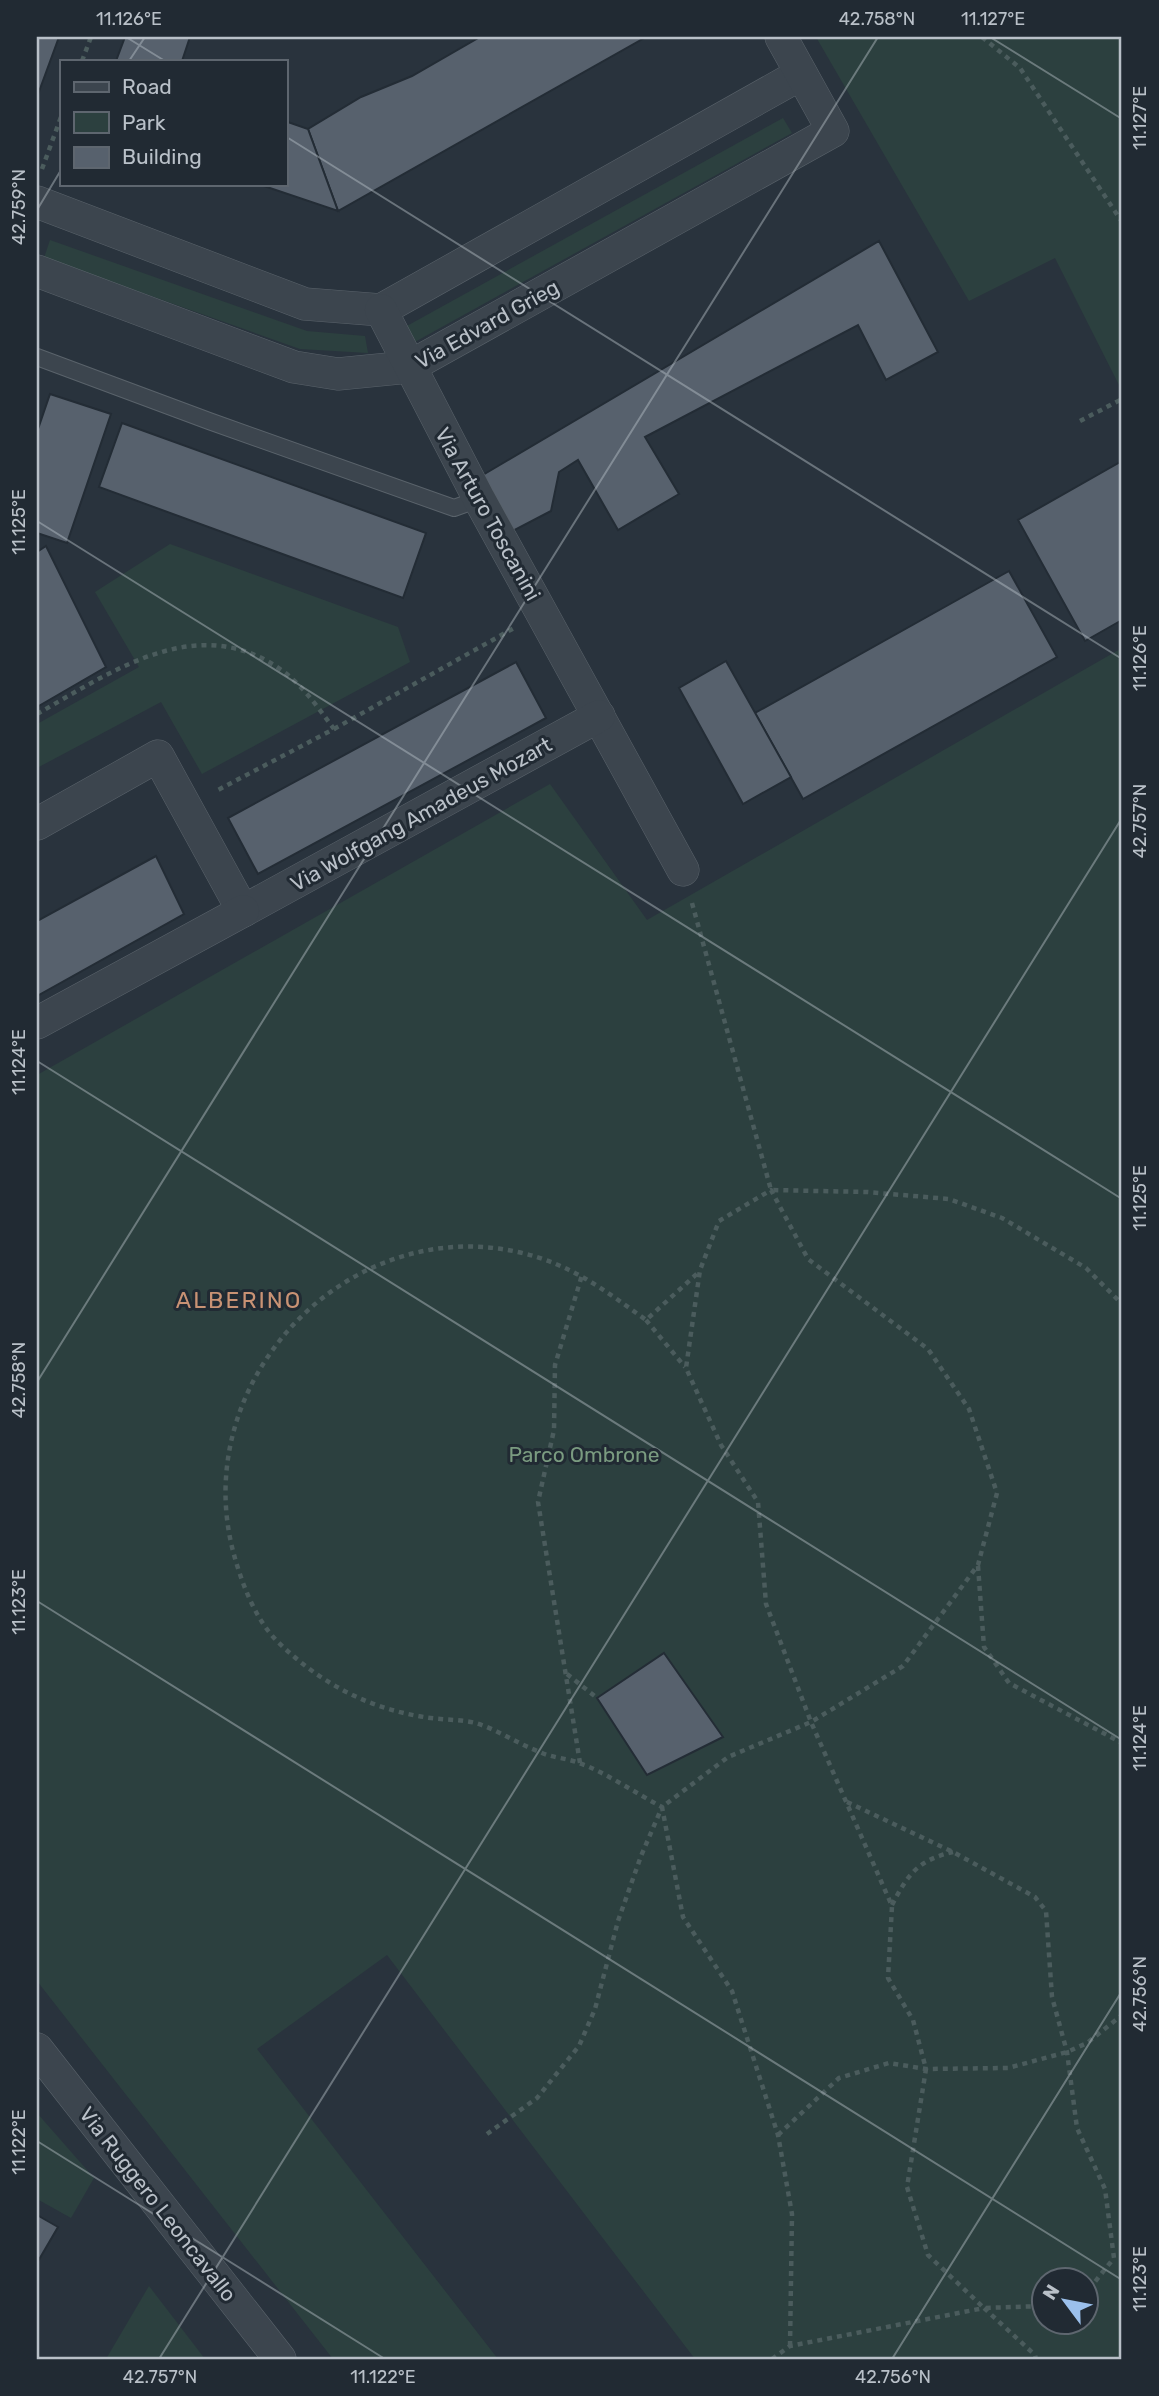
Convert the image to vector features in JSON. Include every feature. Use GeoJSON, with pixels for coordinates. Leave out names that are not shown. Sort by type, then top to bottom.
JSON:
{"type":"FeatureCollection","features":[{"type":"Feature","properties":{"kind":"street"},"geometry":{"type":"LineString","coordinates":[[39,187],[305,304],[382,310],[801,74],[781,37]]}},
{"type":"Feature","properties":{"kind":"street","name":"Via Edvard Grieg"},"geometry":{"type":"LineString","coordinates":[[37,271],[294,367],[338,374],[409,367],[833,131],[801,74]]}},
{"type":"Feature","properties":{"kind":"street","name":"Via Arturo Toscanini"},"geometry":{"type":"LineString","coordinates":[[382,310],[479,499],[682,870]]}},
{"type":"Feature","properties":{"kind":"street","name":"Via Wolfgang Amadeus Mozart"},"geometry":{"type":"LineString","coordinates":[[37,1023],[599,716]]}},
{"type":"Feature","properties":{"kind":"street"},"geometry":{"type":"LineString","coordinates":[[37,824],[158,756],[243,911]]}},
{"type":"Feature","properties":{"kind":"street","name":"Via Ruggero Leoncavallo"},"geometry":{"type":"LineString","coordinates":[[37,2049],[279,2359]]}},
{"type":"Feature","properties":{"kind":"lane"},"geometry":{"type":"LineString","coordinates":[[37,357],[454,508],[479,499]]}},
{"type":"Feature","properties":{"kind":"path"},"geometry":{"type":"LineString","coordinates":[[82,60],[91,37]]}},
{"type":"Feature","properties":{"kind":"path"},"geometry":{"type":"LineString","coordinates":[[982,37],[1020,68],[1122,222]]}},
{"type":"Feature","properties":{"kind":"path"},"geometry":{"type":"LineString","coordinates":[[39,187],[60,120]]}},
{"type":"Feature","properties":{"kind":"path"},"geometry":{"type":"LineString","coordinates":[[1080,421],[1122,399]]}},
{"type":"Feature","properties":{"kind":"path"},"geometry":{"type":"LineString","coordinates":[[186,806],[334,729],[542,612]]}},
{"type":"Feature","properties":{"kind":"path"},"geometry":{"type":"LineString","coordinates":[[37,714],[122,666],[168,649],[218,645],[242,650],[264,659],[286,673],[334,729]]}},
{"type":"Feature","properties":{"kind":"path"},"geometry":{"type":"LineString","coordinates":[[682,870],[771,1190],[808,1259],[928,1349],[969,1409],[997,1493],[978,1565],[984,1647],[1009,1683],[1122,1743]]}},
{"type":"Feature","properties":{"kind":"path"},"geometry":{"type":"LineString","coordinates":[[686,1368],[701,1270],[719,1221],[771,1190],[867,1192],[949,1199],[1002,1217],[1086,1268],[1122,1304]]}},
{"type":"Feature","properties":{"kind":"path"},"geometry":{"type":"LineString","coordinates":[[662,1807],[580,1763],[543,1754],[475,1723],[383,1709],[325,1681],[274,1638],[254,1606],[239,1572],[230,1536],[226,1499],[230,1448],[235,1424],[248,1389],[267,1356],[290,1326],[316,1302],[345,1282],[376,1266],[410,1255],[480,1247],[516,1251],[550,1260],[582,1275],[646,1320],[686,1368],[721,1445],[758,1502],[766,1604],[811,1722],[892,1906]]}},
{"type":"Feature","properties":{"kind":"path"},"geometry":{"type":"LineString","coordinates":[[646,1320],[701,1270]]}},
{"type":"Feature","properties":{"kind":"path"},"geometry":{"type":"LineString","coordinates":[[580,1763],[538,1502],[554,1430],[555,1365],[582,1275]]}},
{"type":"Feature","properties":{"kind":"path"},"geometry":{"type":"LineString","coordinates":[[487,2134],[537,2098],[579,2046],[595,2009],[618,1921],[662,1807],[728,1757],[811,1722],[903,1666],[978,1565]]}},
{"type":"Feature","properties":{"kind":"path"},"geometry":{"type":"LineString","coordinates":[[567,1673],[597,1698]]}},
{"type":"Feature","properties":{"kind":"path"},"geometry":{"type":"LineString","coordinates":[[846,1801],[953,1852],[1035,1897],[1046,1911],[1052,1997],[1066,2052],[1077,2128],[1105,2189],[1114,2258],[1100,2275]]}},
{"type":"Feature","properties":{"kind":"path"},"geometry":{"type":"LineString","coordinates":[[662,1807],[683,1917],[732,1991],[778,2135],[792,2214],[790,2346]]}},
{"type":"Feature","properties":{"kind":"path"},"geometry":{"type":"LineString","coordinates":[[953,1852],[932,1857],[906,1878],[892,1906],[888,1978],[914,2020],[926,2069],[907,2187],[928,2255],[1035,2355],[1036,2359]]}},
{"type":"Feature","properties":{"kind":"path"},"geometry":{"type":"LineString","coordinates":[[778,2135],[839,2078],[889,2063],[926,2069],[1008,2068],[1066,2052],[1087,2043],[1122,2015]]}},
{"type":"Feature","properties":{"kind":"path"},"geometry":{"type":"LineString","coordinates":[[772,2359],[790,2346],[984,2308],[1030,2306]]}},
{"type":"Feature","properties":{"kind":"green space"},"geometry":{"type":"Polygon","coordinates":[[[816,37],[1122,37],[1122,391],[1055,258],[969,301],[816,37]]]}},
{"type":"Feature","properties":{"kind":"green space"},"geometry":{"type":"Polygon","coordinates":[[[783,118],[792,133],[413,343],[405,327],[783,118]]]}},
{"type":"Feature","properties":{"kind":"green space"},"geometry":{"type":"Polygon","coordinates":[[[50,240],[307,331],[365,336],[368,353],[300,349],[44,258],[50,240]]]}},
{"type":"Feature","properties":{"kind":"green space"},"geometry":{"type":"Polygon","coordinates":[[[170,544],[398,627],[410,662],[202,774],[161,702],[37,768],[37,724],[139,667],[95,592],[170,544]]]}},
{"type":"Feature","properties":{"kind":"green space","name":"Parco Ombrone"},"geometry":{"type":"Polygon","coordinates":[[[1122,648],[1122,2359],[695,2359],[387,1955],[257,2049],[498,2359],[333,2359],[37,1981],[37,1075],[550,784],[647,920],[1122,648]]]}},
{"type":"Feature","properties":{"kind":"green space"},"geometry":{"type":"Polygon","coordinates":[[[37,2113],[94,2178],[71,2218],[37,2199],[37,2113]]]}},
{"type":"Feature","properties":{"kind":"green space"},"geometry":{"type":"Polygon","coordinates":[[[149,2286],[205,2359],[106,2359],[149,2286]]]}},
{"type":"Feature","properties":{"kind":"building"},"geometry":{"type":"Polygon","coordinates":[[[37,37],[59,37],[37,97],[37,37]]]}},
{"type":"Feature","properties":{"kind":"building"},"geometry":{"type":"Polygon","coordinates":[[[125,37],[190,37],[182,60],[116,60],[125,37]]]}},
{"type":"Feature","properties":{"kind":"building"},"geometry":{"type":"Polygon","coordinates":[[[480,37],[646,37],[338,211],[308,129],[361,97],[412,76],[480,37]]]}},
{"type":"Feature","properties":{"kind":"building"},"geometry":{"type":"Polygon","coordinates":[[[287,122],[308,129],[338,211],[264,186],[287,186],[287,122]]]}},
{"type":"Feature","properties":{"kind":"building"},"geometry":{"type":"Polygon","coordinates":[[[879,241],[938,352],[886,380],[858,325],[645,437],[679,494],[618,530],[578,460],[559,472],[551,511],[507,534],[476,479],[879,241]]]}},
{"type":"Feature","properties":{"kind":"building"},"geometry":{"type":"Polygon","coordinates":[[[50,394],[111,414],[67,543],[37,533],[37,432],[50,394]]]}},
{"type":"Feature","properties":{"kind":"building"},"geometry":{"type":"Polygon","coordinates":[[[122,423],[426,533],[403,598],[99,487],[122,423]]]}},
{"type":"Feature","properties":{"kind":"building"},"geometry":{"type":"Polygon","coordinates":[[[1122,461],[1122,620],[1085,641],[1018,520],[1122,461]]]}},
{"type":"Feature","properties":{"kind":"building"},"geometry":{"type":"Polygon","coordinates":[[[46,546],[106,667],[37,707],[37,552],[46,546]]]}},
{"type":"Feature","properties":{"kind":"building"},"geometry":{"type":"Polygon","coordinates":[[[1009,571],[1057,657],[803,799],[755,713],[1009,571]]]}},
{"type":"Feature","properties":{"kind":"building"},"geometry":{"type":"Polygon","coordinates":[[[726,661],[791,777],[743,804],[679,688],[726,661]]]}},
{"type":"Feature","properties":{"kind":"building"},"geometry":{"type":"Polygon","coordinates":[[[516,662],[546,718],[258,874],[228,818],[516,662]]]}},
{"type":"Feature","properties":{"kind":"building"},"geometry":{"type":"Polygon","coordinates":[[[156,856],[184,914],[37,996],[37,921],[156,856]]]}},
{"type":"Feature","properties":{"kind":"building"},"geometry":{"type":"Polygon","coordinates":[[[664,1653],[723,1737],[647,1775],[597,1698],[664,1653]]]}},
{"type":"Feature","properties":{"kind":"building"},"geometry":{"type":"Polygon","coordinates":[[[37,2215],[58,2227],[37,2263],[37,2215]]]}},
{"type":"Feature","properties":{"kind":"district","name":"ALBERINO"},"geometry":{"type":"Point","coordinates":[239,1300]}}]}
